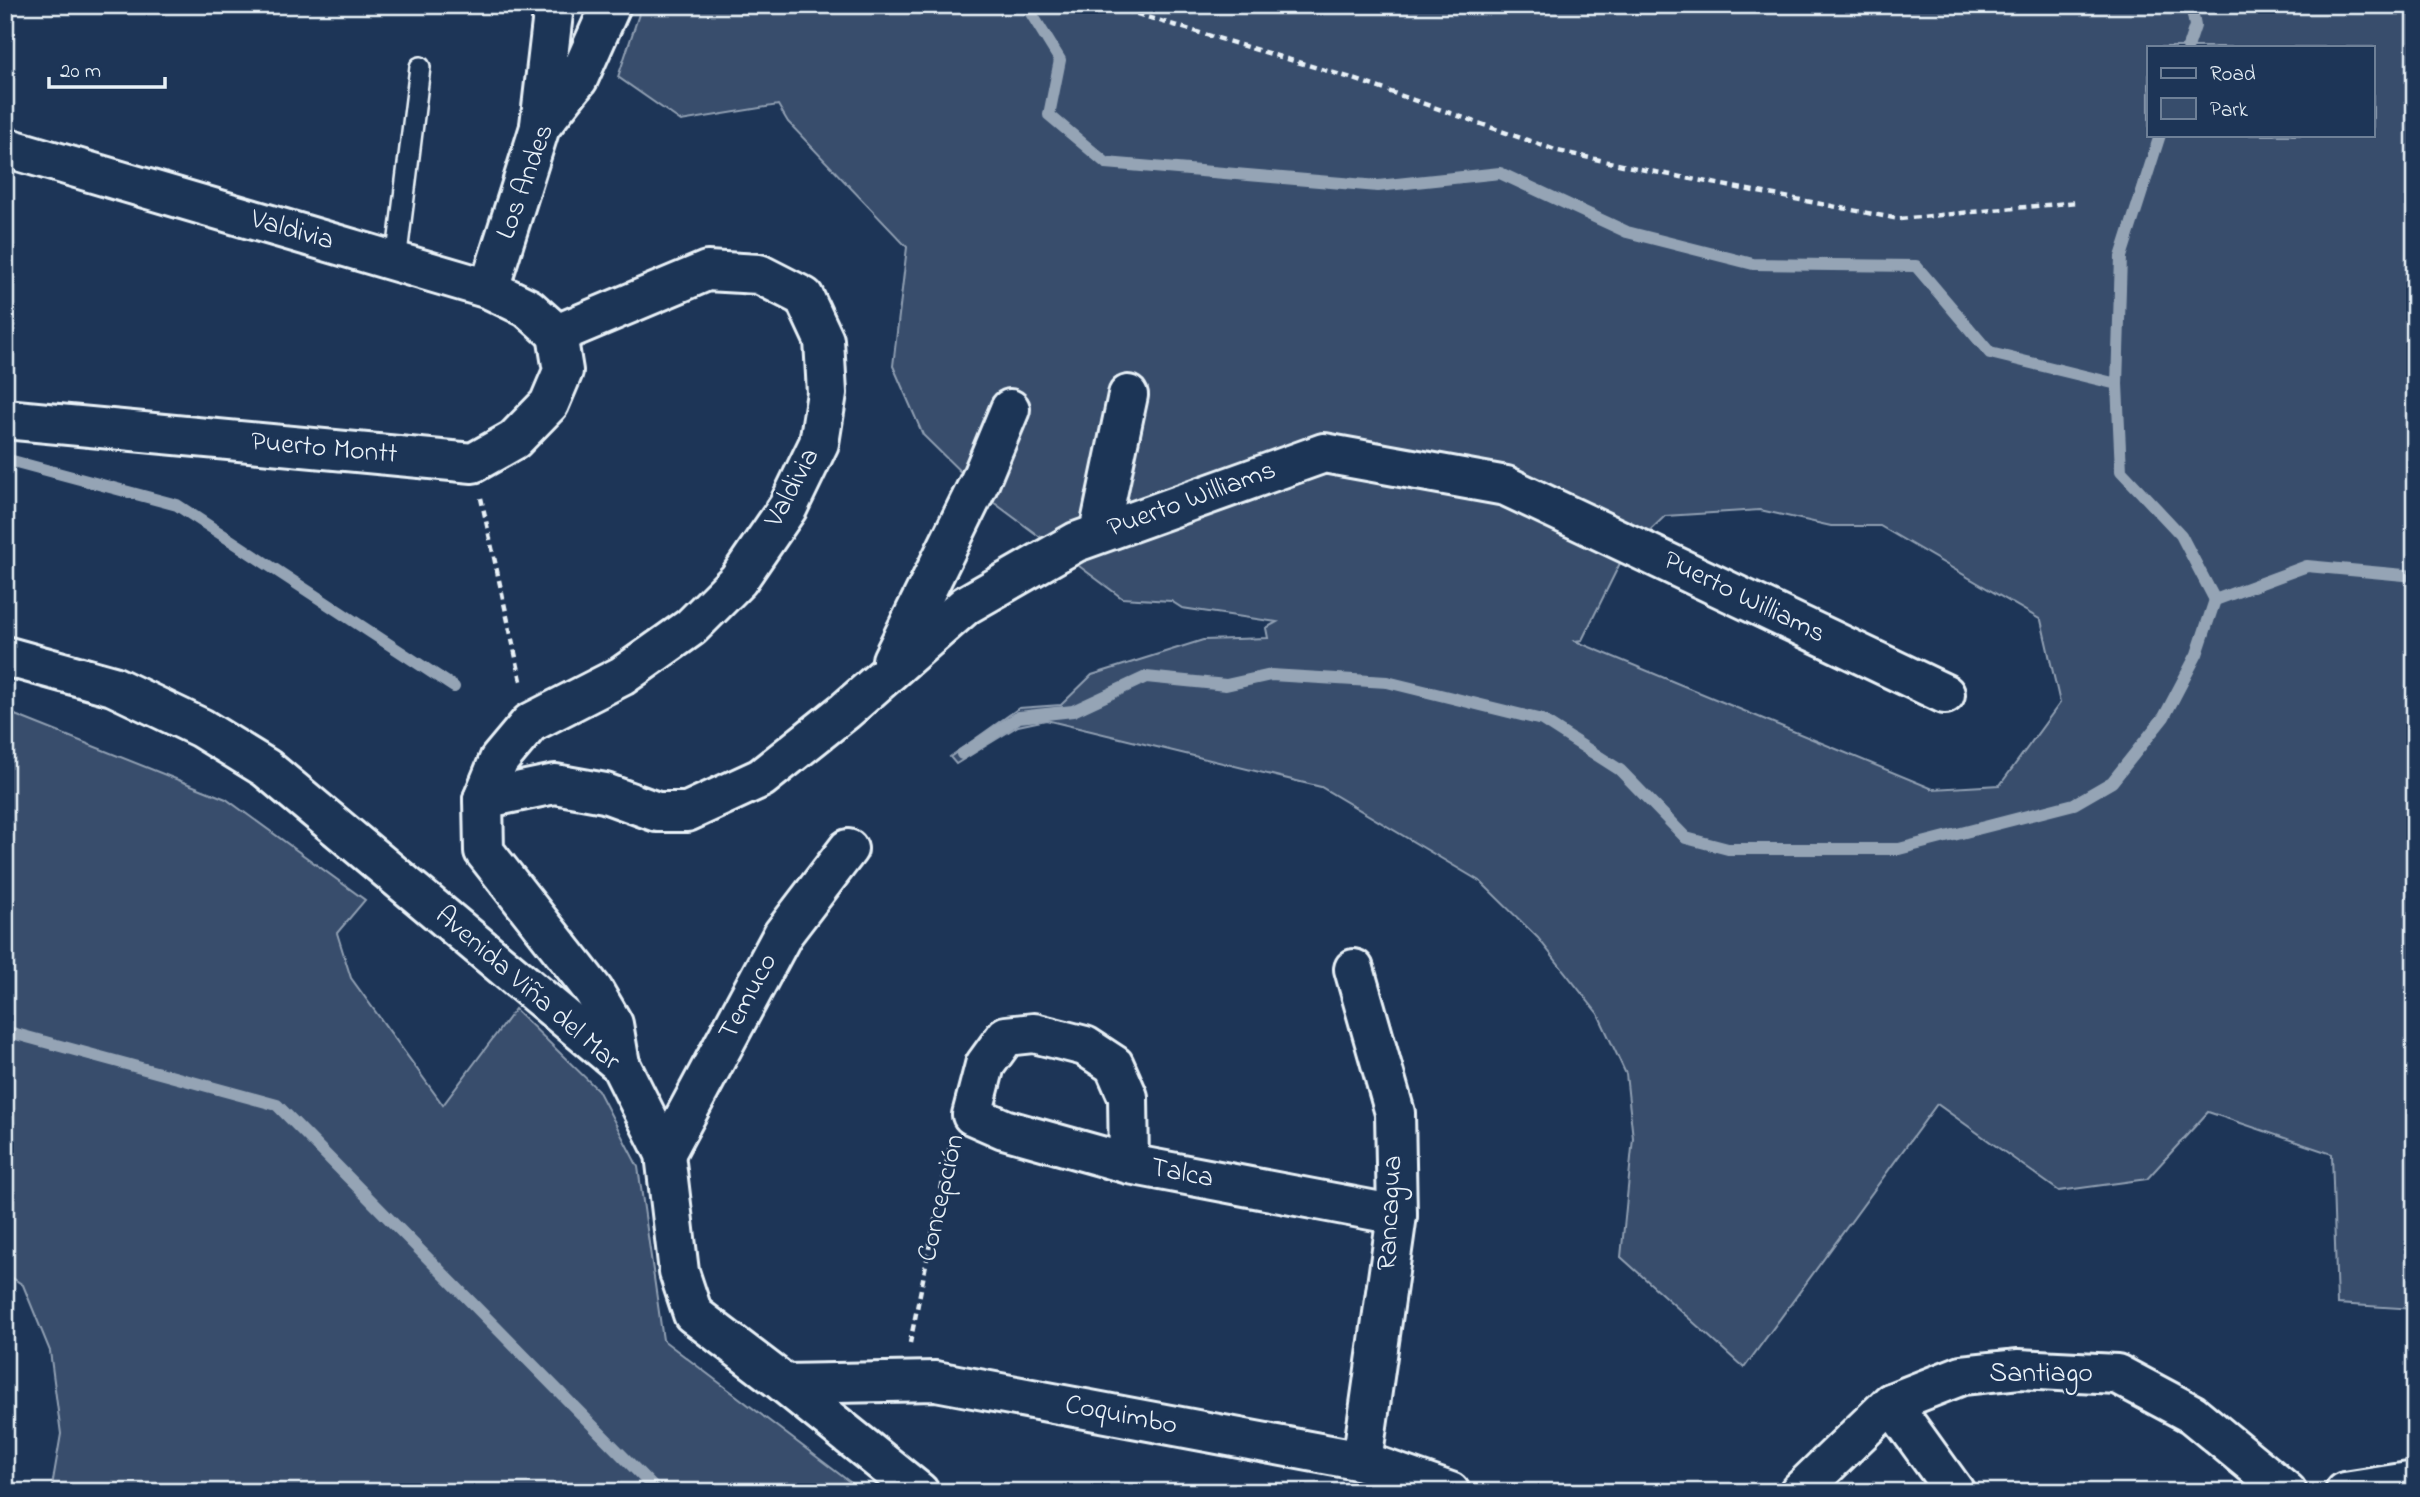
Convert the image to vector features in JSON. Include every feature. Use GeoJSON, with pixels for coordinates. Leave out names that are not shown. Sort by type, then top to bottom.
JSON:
{"type":"FeatureCollection","features":[{"type":"Feature","properties":{"kind":"street"},"geometry":{"type":"LineString","coordinates":[[540,127],[554,5]]}},
{"type":"Feature","properties":{"kind":"street","name":"Los Andes"},"geometry":{"type":"LineString","coordinates":[[489,289],[540,127],[578,79],[611,5]]}},
{"type":"Feature","properties":{"kind":"street","name":"Valdivia"},"geometry":{"type":"LineString","coordinates":[[5,147],[489,289],[528,308],[557,334],[707,271],[759,274],[804,297],[824,340],[827,393],[819,443],[788,507],[738,580],[691,627],[622,676],[530,723],[499,760],[483,799],[484,851],[593,990],[613,1024],[620,1064]]}},
{"type":"Feature","properties":{"kind":"street"},"geometry":{"type":"LineString","coordinates":[[473,463],[514,440],[549,404],[563,371],[557,334]]}},
{"type":"Feature","properties":{"kind":"street"},"geometry":{"type":"LineString","coordinates":[[1099,533],[1128,395]]}},
{"type":"Feature","properties":{"kind":"street"},"geometry":{"type":"LineString","coordinates":[[883,678],[980,481],[1010,409]]}},
{"type":"Feature","properties":{"kind":"street","name":"Puerto Montt"},"geometry":{"type":"LineString","coordinates":[[5,419],[473,463]]}},
{"type":"Feature","properties":{"kind":"street","name":"Puerto Williams"},"geometry":{"type":"LineString","coordinates":[[483,799],[555,785],[605,793],[657,812],[687,812],[761,778],[883,678],[965,605],[1076,542],[1324,453],[1506,486],[1945,694]]}},
{"type":"Feature","properties":{"kind":"street","name":"Avenida Viña del Mar"},"geometry":{"type":"LineString","coordinates":[[5,656],[113,686],[201,728],[266,768],[620,1064],[664,1154],[679,1272],[693,1314],[919,1492]]}},
{"type":"Feature","properties":{"kind":"street","name":"Temuco"},"geometry":{"type":"LineString","coordinates":[[664,1154],[783,934],[848,849]]}},
{"type":"Feature","properties":{"kind":"street","name":"Rancagua"},"geometry":{"type":"LineString","coordinates":[[1354,969],[1395,1113],[1397,1215],[1362,1461]]}},
{"type":"Feature","properties":{"kind":"street","name":"Concepción"},"geometry":{"type":"LineString","coordinates":[[972,1115],[985,1065],[1006,1036],[1034,1032],[1085,1046],[1114,1065],[1128,1097],[1129,1164]]}},
{"type":"Feature","properties":{"kind":"street","name":"Talca"},"geometry":{"type":"LineString","coordinates":[[972,1115],[1004,1129],[1129,1164],[1397,1215]]}},
{"type":"Feature","properties":{"kind":"street","name":"Santiago"},"geometry":{"type":"LineString","coordinates":[[1799,1492],[1891,1403],[1962,1375],[2019,1369],[2117,1374],[2192,1414],[2287,1492]]}},
{"type":"Feature","properties":{"kind":"street","name":"Coquimbo"},"geometry":{"type":"LineString","coordinates":[[785,1384],[936,1381],[1362,1461],[1450,1492]]}},
{"type":"Feature","properties":{"kind":"street"},"geometry":{"type":"LineString","coordinates":[[1891,1403],[1955,1492]]}},
{"type":"Feature","properties":{"kind":"street"},"geometry":{"type":"LineString","coordinates":[[2345,1492],[2415,1481]]}},
{"type":"Feature","properties":{"kind":"lane"},"geometry":{"type":"LineString","coordinates":[[396,262],[419,67]]}},
{"type":"Feature","properties":{"kind":"path"},"geometry":{"type":"LineString","coordinates":[[1115,5],[1117,8],[1351,78],[1558,151],[1650,171],[1899,219],[2078,202]]}},
{"type":"Feature","properties":{"kind":"path"},"geometry":{"type":"LineString","coordinates":[[473,463],[530,723]]}},
{"type":"Feature","properties":{"kind":"path","name":"Concepción"},"geometry":{"type":"LineString","coordinates":[[902,1382],[954,1125],[972,1115]]}},
{"type":"Feature","properties":{"kind":"green space"},"geometry":{"type":"Polygon","coordinates":[[[642,5],[2415,5],[2415,1309],[2337,1304],[2332,1154],[2208,1112],[2147,1179],[2059,1191],[1937,1104],[1744,1368],[1621,1257],[1633,1138],[1626,1074],[1598,1014],[1538,938],[1481,882],[1321,787],[1046,720],[1018,726],[956,764],[950,757],[1019,708],[1061,705],[1092,675],[1203,640],[1268,638],[1266,628],[1277,622],[1182,608],[1171,601],[1122,598],[985,496],[923,435],[893,366],[907,247],[788,122],[778,105],[681,121],[618,77],[642,5]],[[1760,510],[1665,516],[1624,555],[1582,640],[1575,641],[1933,789],[2000,785],[2060,703],[2041,620],[1880,526],[1831,526],[1760,510]]]}},
{"type":"Feature","properties":{"kind":"green space"},"geometry":{"type":"Polygon","coordinates":[[[5,711],[226,799],[365,900],[337,933],[351,978],[443,1105],[515,1009],[598,1090],[638,1167],[663,1340],[863,1492],[51,1492],[61,1434],[50,1351],[23,1285],[5,1273],[5,711]]]}},
{"type":"Feature","properties":{"kind":"waterway"},"geometry":{"type":"LineString","coordinates":[[1026,5],[1060,60],[1049,115],[1106,163],[1378,186],[1500,173],[1627,232],[1753,264],[1916,266],[1990,353],[2117,384]]}},
{"type":"Feature","properties":{"kind":"waterway"},"geometry":{"type":"LineString","coordinates":[[2188,46],[2195,26],[2191,5]]}},
{"type":"Feature","properties":{"kind":"waterway"},"geometry":{"type":"LineString","coordinates":[[2160,136],[2121,257],[2117,384],[2121,471],[2181,535],[2215,600]]}},
{"type":"Feature","properties":{"kind":"waterway"},"geometry":{"type":"LineString","coordinates":[[5,459],[177,505],[454,687]]}},
{"type":"Feature","properties":{"kind":"waterway"},"geometry":{"type":"LineString","coordinates":[[2215,600],[2307,566],[2415,576]]}},
{"type":"Feature","properties":{"kind":"waterway"},"geometry":{"type":"LineString","coordinates":[[962,754],[1019,717],[1073,711],[1146,677],[1226,685],[1271,675],[1387,682],[1542,720],[1620,770],[1686,838],[1728,849],[1899,849],[2074,804],[2112,782],[2164,717],[2197,654],[2215,600]]}},
{"type":"Feature","properties":{"kind":"waterway"},"geometry":{"type":"LineString","coordinates":[[5,1031],[277,1105],[658,1492]]}}]}
